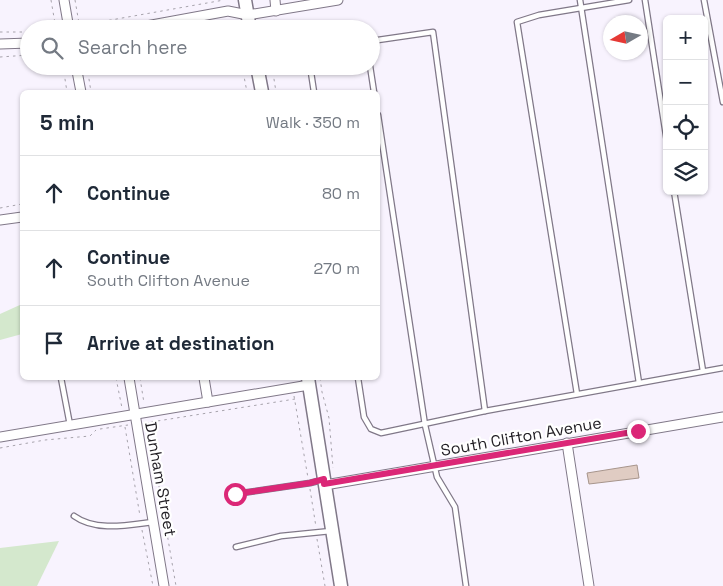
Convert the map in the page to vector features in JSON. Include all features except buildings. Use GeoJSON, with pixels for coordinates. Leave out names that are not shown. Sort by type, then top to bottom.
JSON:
{"type":"FeatureCollection","features":[{"type":"Feature","properties":{"kind":"street"},"geometry":{"type":"LineString","coordinates":[[64,0],[68,20]]}},
{"type":"Feature","properties":{"kind":"street"},"geometry":{"type":"LineString","coordinates":[[245,0],[249,20]]}},
{"type":"Feature","properties":{"kind":"street"},"geometry":{"type":"LineString","coordinates":[[275,0],[276,11]]}},
{"type":"Feature","properties":{"kind":"street"},"geometry":{"type":"LineString","coordinates":[[179,20],[228,11],[248,16],[305,3],[338,0]]}},
{"type":"Feature","properties":{"kind":"street"},"geometry":{"type":"LineString","coordinates":[[0,44],[20,43]]}},
{"type":"Feature","properties":{"kind":"street"},"geometry":{"type":"LineString","coordinates":[[78,75],[81,90]]}},
{"type":"Feature","properties":{"kind":"street"},"geometry":{"type":"LineString","coordinates":[[259,75],[262,90]]}},
{"type":"Feature","properties":{"kind":"street"},"geometry":{"type":"LineString","coordinates":[[0,220],[20,217]]}},
{"type":"Feature","properties":{"kind":"street","name":"Dunham Street"},"geometry":{"type":"LineString","coordinates":[[129,380],[164,586]]}},
{"type":"Feature","properties":{"kind":"street"},"geometry":{"type":"LineString","coordinates":[[204,380],[208,402]]}},
{"type":"Feature","properties":{"kind":"street"},"geometry":{"type":"LineString","coordinates":[[0,437],[70,426],[124,421],[135,414],[208,402],[308,381],[341,586]]}},
{"type":"Feature","properties":{"kind":"street","name":"South Clifton Avenue"},"geometry":{"type":"LineString","coordinates":[[324,482],[435,466],[723,417]]}},
{"type":"Feature","properties":{"kind":"street"},"geometry":{"type":"LineString","coordinates":[[567,443],[588,586]]}},
{"type":"Feature","properties":{"kind":"lane"},"geometry":{"type":"LineString","coordinates":[[580,0],[640,383]]}},
{"type":"Feature","properties":{"kind":"lane"},"geometry":{"type":"LineString","coordinates":[[577,394],[518,22],[539,15],[629,0]]}},
{"type":"Feature","properties":{"kind":"lane"},"geometry":{"type":"LineString","coordinates":[[644,0],[663,117]]}},
{"type":"Feature","properties":{"kind":"lane"},"geometry":{"type":"LineString","coordinates":[[704,0],[723,102]]}},
{"type":"Feature","properties":{"kind":"lane"},"geometry":{"type":"LineString","coordinates":[[380,40],[432,32],[485,411]]}},
{"type":"Feature","properties":{"kind":"lane"},"geometry":{"type":"LineString","coordinates":[[311,75],[314,90]]}},
{"type":"Feature","properties":{"kind":"lane"},"geometry":{"type":"LineString","coordinates":[[371,75],[374,90]]}},
{"type":"Feature","properties":{"kind":"lane"},"geometry":{"type":"LineString","coordinates":[[380,128],[425,424],[439,481],[455,507],[466,586]]}},
{"type":"Feature","properties":{"kind":"lane"},"geometry":{"type":"LineString","coordinates":[[675,195],[702,371]]}},
{"type":"Feature","properties":{"kind":"lane"},"geometry":{"type":"LineString","coordinates":[[358,380],[364,417],[370,429],[381,433],[485,411],[723,368]]}},
{"type":"Feature","properties":{"kind":"lane"},"geometry":{"type":"LineString","coordinates":[[61,380],[70,426]]}},
{"type":"Feature","properties":{"kind":"lane"},"geometry":{"type":"LineString","coordinates":[[235,494],[324,482]]}},
{"type":"Feature","properties":{"kind":"lane"},"geometry":{"type":"LineString","coordinates":[[74,516],[81,521],[95,525],[153,522]]}},
{"type":"Feature","properties":{"kind":"lane"},"geometry":{"type":"LineString","coordinates":[[236,547],[281,536],[332,531]]}},
{"type":"Feature","properties":{"kind":"path"},"geometry":{"type":"LineString","coordinates":[[51,0],[54,20]]}},
{"type":"Feature","properties":{"kind":"path"},"geometry":{"type":"LineString","coordinates":[[75,0],[78,20]]}},
{"type":"Feature","properties":{"kind":"path"},"geometry":{"type":"LineString","coordinates":[[108,20],[224,0]]}},
{"type":"Feature","properties":{"kind":"path"},"geometry":{"type":"LineString","coordinates":[[0,32],[20,32]]}},
{"type":"Feature","properties":{"kind":"path"},"geometry":{"type":"LineString","coordinates":[[0,57],[20,56]]}},
{"type":"Feature","properties":{"kind":"path"},"geometry":{"type":"LineString","coordinates":[[64,75],[67,90]]}},
{"type":"Feature","properties":{"kind":"path"},"geometry":{"type":"LineString","coordinates":[[88,75],[91,90]]}},
{"type":"Feature","properties":{"kind":"path"},"geometry":{"type":"LineString","coordinates":[[244,75],[247,90]]}},
{"type":"Feature","properties":{"kind":"path"},"geometry":{"type":"LineString","coordinates":[[273,75],[276,90]]}},
{"type":"Feature","properties":{"kind":"path"},"geometry":{"type":"LineString","coordinates":[[0,208],[20,204]]}},
{"type":"Feature","properties":{"kind":"path"},"geometry":{"type":"LineString","coordinates":[[116,380],[153,586]]}},
{"type":"Feature","properties":{"kind":"path"},"geometry":{"type":"LineString","coordinates":[[140,380],[176,586]]}},
{"type":"Feature","properties":{"kind":"path"},"geometry":{"type":"LineString","coordinates":[[0,448],[45,440],[90,436],[97,430],[124,421],[136,424],[295,399]]}},
{"type":"Feature","properties":{"kind":"green space"},"geometry":{"type":"Polygon","coordinates":[[[20,305],[20,335],[0,340],[0,314],[20,305]]]}},
{"type":"Feature","properties":{"kind":"green space"},"geometry":{"type":"Polygon","coordinates":[[[59,541],[37,586],[0,586],[0,548],[59,541]]]}},
{"type":"Feature","properties":{"kind":"route"},"geometry":{"type":"LineString","coordinates":[[235,494],[310,483],[324,479],[324,484],[638,431]]}}]}
